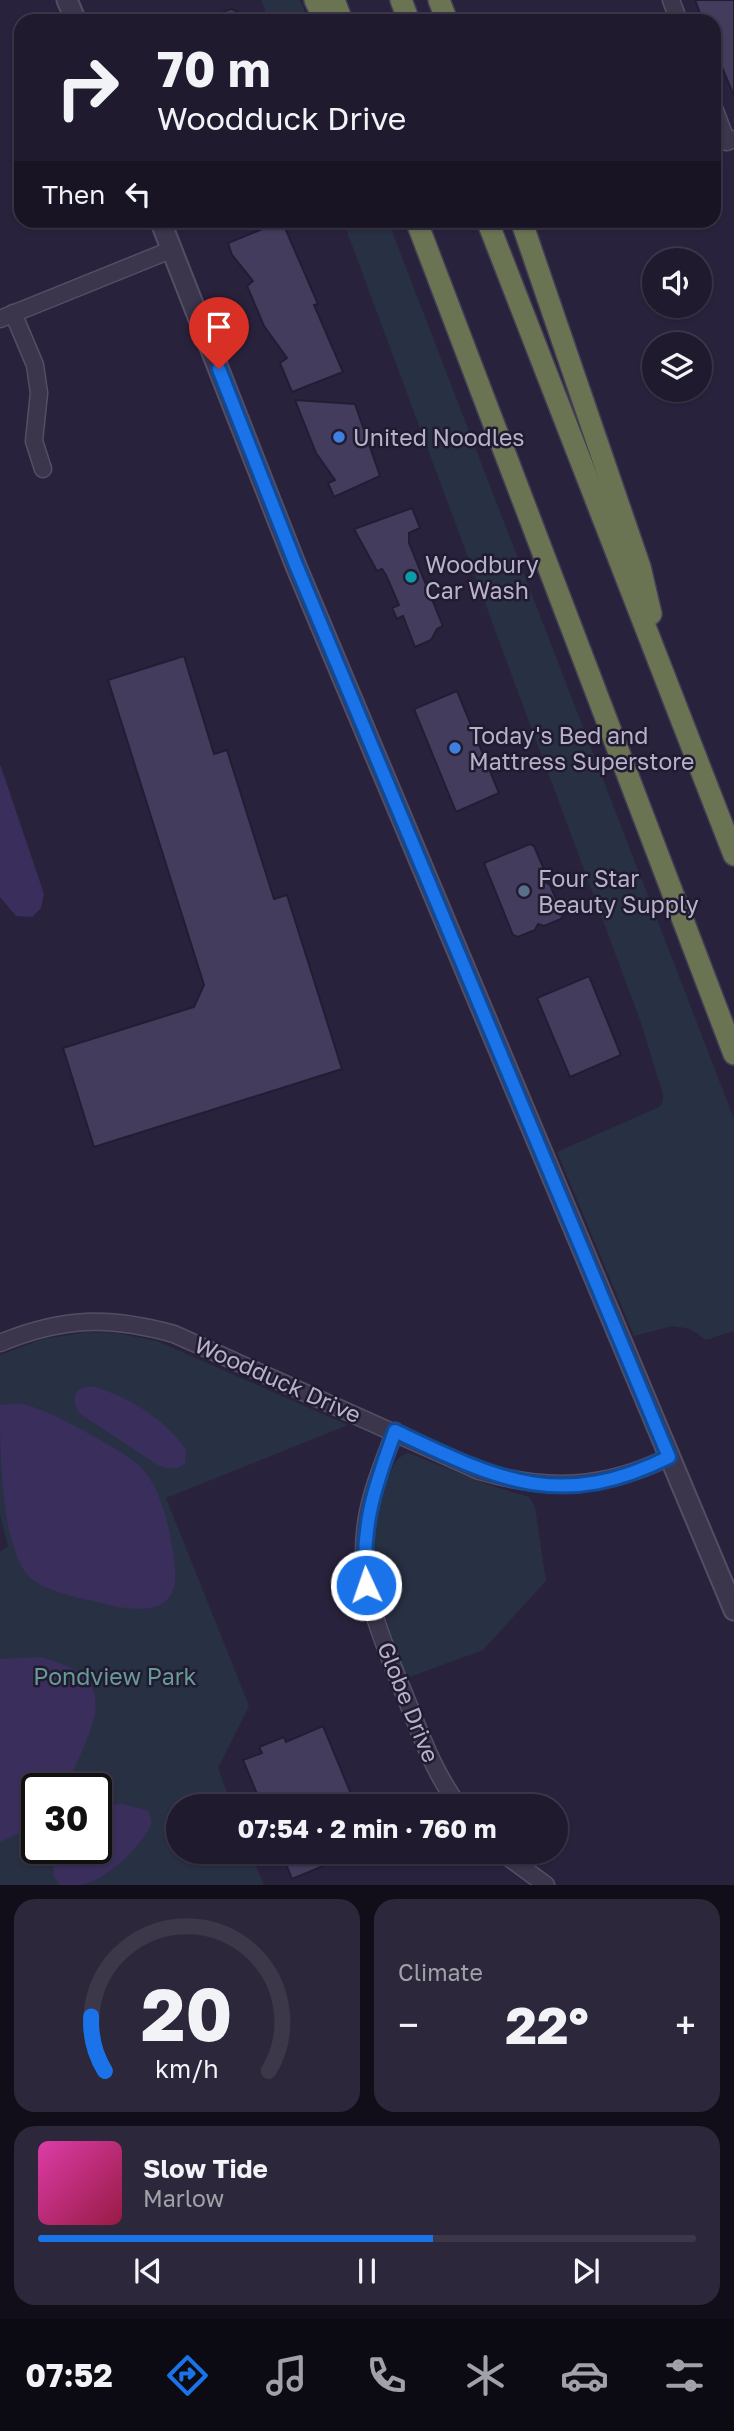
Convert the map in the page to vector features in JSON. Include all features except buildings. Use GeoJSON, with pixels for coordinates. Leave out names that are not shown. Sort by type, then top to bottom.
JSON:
{"type":"FeatureCollection","features":[{"type":"Feature","properties":{"kind":"highway"},"geometry":{"type":"LineString","coordinates":[[417,228],[734,1054]]}},
{"type":"Feature","properties":{"kind":"highway"},"geometry":{"type":"LineString","coordinates":[[490,228],[734,855]]}},
{"type":"Feature","properties":{"kind":"highway"},"geometry":{"type":"LineString","coordinates":[[524,228],[640,567],[669,691]]}},
{"type":"Feature","properties":{"kind":"street"},"geometry":{"type":"LineString","coordinates":[[721,121],[731,140]]}},
{"type":"Feature","properties":{"kind":"street"},"geometry":{"type":"LineString","coordinates":[[164,228],[296,565],[734,1610]]}},
{"type":"Feature","properties":{"kind":"street"},"geometry":{"type":"LineString","coordinates":[[43,469],[34,441],[39,393],[35,365],[7,316],[173,249]]}},
{"type":"Feature","properties":{"kind":"street","name":"Woodduck Drive"},"geometry":{"type":"LineString","coordinates":[[0,1343],[29,1331],[79,1321],[111,1321],[174,1334],[479,1471],[514,1481],[547,1486],[584,1484],[646,1468],[669,1457]]}},
{"type":"Feature","properties":{"kind":"street","name":"Globe Drive"},"geometry":{"type":"LineString","coordinates":[[395,1431],[369,1509],[365,1534],[366,1585],[378,1626],[425,1746],[450,1794]]}},
{"type":"Feature","properties":{"kind":"street"},"geometry":{"type":"LineString","coordinates":[[518,1864],[547,1885]]}},
{"type":"Feature","properties":{"kind":"green space"},"geometry":{"type":"Polygon","coordinates":[[[261,0],[300,0],[305,14],[266,14],[261,0]]]}},
{"type":"Feature","properties":{"kind":"green space"},"geometry":{"type":"Polygon","coordinates":[[[346,228],[391,228],[734,1119],[734,1331],[706,1340],[690,1329],[673,1326],[634,1336],[557,1152],[659,1107],[663,1101],[640,1020],[346,228]]]}},
{"type":"Feature","properties":{"kind":"green space","name":"Pondview Park"},"geometry":{"type":"Polygon","coordinates":[[[88,1332],[116,1333],[157,1341],[348,1425],[166,1498],[249,1706],[218,1768],[228,1794],[166,1794],[166,1864],[255,1864],[264,1885],[0,1885],[0,1552],[8,1546],[0,1515],[0,1355],[43,1339],[88,1332]]]}},
{"type":"Feature","properties":{"kind":"green space"},"geometry":{"type":"Polygon","coordinates":[[[409,1453],[486,1484],[529,1497],[535,1507],[546,1581],[483,1650],[407,1678],[382,1605],[374,1556],[379,1507],[387,1481],[397,1460],[409,1453]]]}},
{"type":"Feature","properties":{"kind":"shaded area"},"geometry":{"type":"Polygon","coordinates":[[[0,764],[44,894],[41,908],[32,917],[16,916],[0,897],[0,764]]]}},
{"type":"Feature","properties":{"kind":"shaded area"},"geometry":{"type":"Polygon","coordinates":[[[91,1386],[132,1402],[156,1418],[186,1450],[185,1463],[172,1468],[158,1465],[80,1414],[75,1404],[75,1395],[91,1386]]]}},
{"type":"Feature","properties":{"kind":"shaded area"},"geometry":{"type":"Polygon","coordinates":[[[23,1404],[50,1414],[105,1443],[142,1468],[162,1505],[173,1552],[174,1586],[164,1602],[149,1608],[116,1607],[42,1586],[23,1568],[14,1549],[4,1499],[0,1405],[23,1404]]]}},
{"type":"Feature","properties":{"kind":"shaded area"},"geometry":{"type":"Polygon","coordinates":[[[40,1657],[71,1668],[90,1684],[95,1694],[96,1706],[87,1739],[72,1773],[21,1773],[21,1832],[0,1842],[0,1659],[40,1657]]]}},
{"type":"Feature","properties":{"kind":"shaded area"},"geometry":{"type":"Polygon","coordinates":[[[123,1804],[148,1811],[152,1821],[142,1840],[113,1869],[91,1882],[82,1885],[59,1885],[53,1875],[54,1864],[112,1864],[112,1805],[123,1804]]]}},
{"type":"Feature","properties":{"kind":"place","name":"United Noodles"},"geometry":{"type":"Point","coordinates":[339,437]}},
{"type":"Feature","properties":{"kind":"place","name":"Woodbury Car Wash"},"geometry":{"type":"Point","coordinates":[411,577]}},
{"type":"Feature","properties":{"kind":"place","name":"Today's Bed and Mattress Superstore"},"geometry":{"type":"Point","coordinates":[455,748]}},
{"type":"Feature","properties":{"kind":"place","name":"Four Star Beauty Supply"},"geometry":{"type":"Point","coordinates":[524,891]}},
{"type":"Feature","properties":{"kind":"route"},"geometry":{"type":"LineString","coordinates":[[219,369],[296,565],[669,1457],[646,1468],[615,1477],[584,1484],[547,1486],[514,1481],[479,1471],[395,1431],[369,1509],[365,1534],[366,1585]]}}]}
